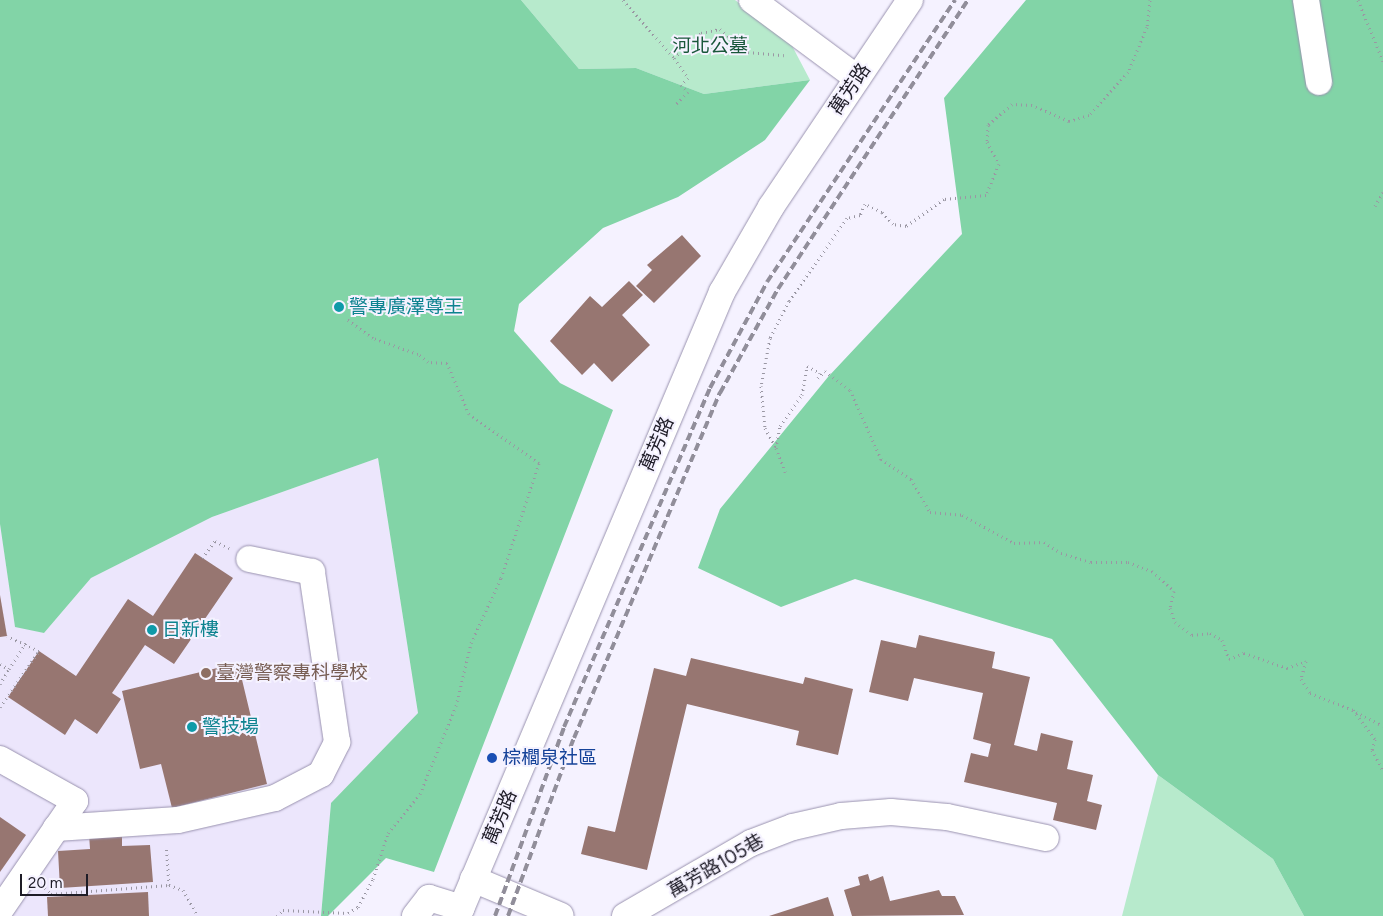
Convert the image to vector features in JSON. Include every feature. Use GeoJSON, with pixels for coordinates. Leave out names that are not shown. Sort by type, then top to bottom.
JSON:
{"type":"FeatureCollection","features":[{"type":"Feature","properties":{"kind":"street"},"geometry":{"type":"LineString","coordinates":[[752,0],[857,78]]}},
{"type":"Feature","properties":{"kind":"street","name":"萬芳路"},"geometry":{"type":"LineString","coordinates":[[460,912],[722,292],[752,238],[910,0]]}},
{"type":"Feature","properties":{"kind":"street"},"geometry":{"type":"LineString","coordinates":[[1306,0],[1319,82]]}},
{"type":"Feature","properties":{"kind":"street"},"geometry":{"type":"LineString","coordinates":[[56,828],[164,821],[275,798],[321,774],[337,742],[312,572],[249,559]]}},
{"type":"Feature","properties":{"kind":"street"},"geometry":{"type":"LineString","coordinates":[[0,759],[75,801],[28,873],[0,910]]}},
{"type":"Feature","properties":{"kind":"street","name":"萬芳路105巷"},"geometry":{"type":"LineString","coordinates":[[625,916],[751,843],[841,816],[891,812],[947,817],[1046,838]]}},
{"type":"Feature","properties":{"kind":"street"},"geometry":{"type":"LineString","coordinates":[[474,879],[561,916]]}},
{"type":"Feature","properties":{"kind":"street"},"geometry":{"type":"LineString","coordinates":[[415,916],[429,898],[460,912]]}},
{"type":"Feature","properties":{"kind":"path"},"geometry":{"type":"LineString","coordinates":[[623,0],[674,58],[688,78],[681,84],[688,92],[674,105]]}},
{"type":"Feature","properties":{"kind":"path"},"geometry":{"type":"LineString","coordinates":[[785,472],[761,410],[761,386],[770,338],[789,301],[847,218],[860,215],[865,204],[882,212],[893,224],[906,226],[944,200],[986,194],[998,164],[987,142],[988,125],[1012,104],[1032,105],[1069,121],[1089,115],[1128,72],[1147,27],[1150,0]]}},
{"type":"Feature","properties":{"kind":"path"},"geometry":{"type":"LineString","coordinates":[[1358,0],[1383,61]]}},
{"type":"Feature","properties":{"kind":"path"},"geometry":{"type":"LineString","coordinates":[[674,58],[701,33],[720,29],[748,52],[794,56]]}},
{"type":"Feature","properties":{"kind":"path"},"geometry":{"type":"LineString","coordinates":[[1375,206],[1383,192]]}},
{"type":"Feature","properties":{"kind":"path"},"geometry":{"type":"LineString","coordinates":[[277,916],[283,910],[348,913],[358,907],[388,833],[424,786],[539,463],[469,414],[447,363],[428,362],[418,354],[373,338],[347,319]]}},
{"type":"Feature","properties":{"kind":"path"},"geometry":{"type":"LineString","coordinates":[[776,448],[780,426],[802,395],[810,364],[820,373],[818,378],[825,372],[850,390],[881,459],[911,479],[930,512],[962,515],[1014,543],[1044,542],[1061,553],[1091,562],[1128,562],[1152,571],[1174,591],[1170,608],[1174,622],[1192,634],[1210,633],[1222,640],[1229,659],[1244,654],[1288,668],[1306,661],[1301,679],[1310,693],[1353,710],[1383,726]]}},
{"type":"Feature","properties":{"kind":"path"},"geometry":{"type":"LineString","coordinates":[[202,558],[215,541],[249,559]]}},
{"type":"Feature","properties":{"kind":"path"},"geometry":{"type":"LineString","coordinates":[[0,707],[39,651],[26,643],[7,636]]}},
{"type":"Feature","properties":{"kind":"path"},"geometry":{"type":"LineString","coordinates":[[0,684],[26,643]]}},
{"type":"Feature","properties":{"kind":"path"},"geometry":{"type":"LineString","coordinates":[[0,664],[9,669]]}},
{"type":"Feature","properties":{"kind":"path"},"geometry":{"type":"LineString","coordinates":[[1353,710],[1375,739],[1372,750],[1383,772]]}},
{"type":"Feature","properties":{"kind":"path"},"geometry":{"type":"LineString","coordinates":[[164,821],[169,885]]}},
{"type":"Feature","properties":{"kind":"path"},"geometry":{"type":"LineString","coordinates":[[28,873],[52,894],[169,885],[183,890],[198,916]]}},
{"type":"Feature","properties":{"kind":"shaded area","name":"臺灣警察專科學校"},"geometry":{"type":"Polygon","coordinates":[[[378,458],[418,713],[331,803],[321,916],[0,916],[0,524],[15,626],[44,633],[91,578],[212,517],[378,458]]]}},
{"type":"Feature","properties":{"kind":"green space"},"geometry":{"type":"Polygon","coordinates":[[[0,0],[521,0],[579,69],[636,68],[704,94],[810,80],[765,140],[678,197],[603,228],[519,304],[514,331],[560,383],[613,410],[434,872],[386,858],[328,916],[321,916],[331,803],[418,713],[378,458],[212,517],[91,578],[44,633],[15,627],[0,524],[0,0]]]}},
{"type":"Feature","properties":{"kind":"green space","name":"河北公墓"},"geometry":{"type":"Polygon","coordinates":[[[521,0],[735,0],[789,40],[810,80],[704,94],[636,68],[579,69],[521,0]]]}},
{"type":"Feature","properties":{"kind":"green space"},"geometry":{"type":"Polygon","coordinates":[[[1026,0],[1383,0],[1383,916],[1304,916],[1273,859],[1158,775],[1052,639],[855,579],[781,607],[698,568],[720,509],[828,377],[962,234],[944,98],[1026,0]]]}},
{"type":"Feature","properties":{"kind":"green space"},"geometry":{"type":"Polygon","coordinates":[[[1158,775],[1273,859],[1304,916],[1122,916],[1158,775]]]}},
{"type":"Feature","properties":{"kind":"building"},"geometry":{"type":"Polygon","coordinates":[[[682,235],[701,256],[654,303],[636,286],[652,270],[647,265],[682,235]]]}},
{"type":"Feature","properties":{"kind":"building"},"geometry":{"type":"Polygon","coordinates":[[[629,281],[643,295],[622,315],[650,345],[612,382],[594,363],[582,375],[550,341],[590,296],[602,307],[629,281]]]}},
{"type":"Feature","properties":{"kind":"building","name":"日新樓"},"geometry":{"type":"Polygon","coordinates":[[[195,553],[233,578],[174,664],[145,645],[112,693],[121,699],[97,734],[75,719],[65,735],[8,697],[39,651],[76,676],[128,599],[153,616],[195,553]]]}},
{"type":"Feature","properties":{"kind":"building"},"geometry":{"type":"Polygon","coordinates":[[[0,595],[7,636],[0,637],[0,595]]]}},
{"type":"Feature","properties":{"kind":"building"},"geometry":{"type":"Polygon","coordinates":[[[919,635],[995,652],[992,668],[1030,677],[1014,745],[1037,751],[1041,733],[1073,741],[1067,769],[1093,775],[1087,801],[1102,805],[1096,830],[1053,820],[1057,803],[964,782],[971,753],[988,757],[991,744],[973,739],[983,693],[914,678],[908,701],[869,692],[881,640],[916,648],[919,635]]]}},
{"type":"Feature","properties":{"kind":"building"},"geometry":{"type":"Polygon","coordinates":[[[691,658],[803,684],[805,677],[853,689],[838,755],[796,745],[799,731],[687,704],[647,870],[581,854],[588,826],[615,832],[654,668],[686,676],[691,658]]]}},
{"type":"Feature","properties":{"kind":"building","name":"警技場"},"geometry":{"type":"Polygon","coordinates":[[[238,663],[267,784],[172,808],[161,764],[140,769],[122,691],[238,663]]]}},
{"type":"Feature","properties":{"kind":"building"},"geometry":{"type":"Polygon","coordinates":[[[0,817],[26,835],[0,872],[0,817]]]}},
{"type":"Feature","properties":{"kind":"building"},"geometry":{"type":"Polygon","coordinates":[[[122,832],[122,846],[150,845],[153,882],[60,888],[58,851],[90,849],[89,834],[122,832]]]}},
{"type":"Feature","properties":{"kind":"building"},"geometry":{"type":"Polygon","coordinates":[[[868,874],[870,881],[883,876],[890,901],[939,890],[942,896],[955,896],[964,915],[852,916],[844,890],[860,885],[858,877],[868,874]]]}},
{"type":"Feature","properties":{"kind":"building"},"geometry":{"type":"Polygon","coordinates":[[[148,892],[149,916],[48,916],[47,897],[148,892]]]}},
{"type":"Feature","properties":{"kind":"building"},"geometry":{"type":"Polygon","coordinates":[[[828,897],[834,916],[769,916],[828,897]]]}},
{"type":"Feature","properties":{"kind":"railway"},"geometry":{"type":"LineString","coordinates":[[495,916],[564,727],[710,388],[767,282],[955,0]]}},
{"type":"Feature","properties":{"kind":"railway"},"geometry":{"type":"LineString","coordinates":[[508,916],[574,738],[720,393],[778,289],[968,0]]}},
{"type":"Feature","properties":{"kind":"place","name":"警專廣澤尊王"},"geometry":{"type":"Point","coordinates":[339,307]}},
{"type":"Feature","properties":{"kind":"place","name":"日新樓"},"geometry":{"type":"Point","coordinates":[152,630]}},
{"type":"Feature","properties":{"kind":"place","name":"臺灣警察專科學校"},"geometry":{"type":"Point","coordinates":[206,673]}},
{"type":"Feature","properties":{"kind":"place","name":"警技場"},"geometry":{"type":"Point","coordinates":[192,727]}},
{"type":"Feature","properties":{"kind":"place","name":"棕櫚泉社區"},"geometry":{"type":"Point","coordinates":[492,758]}}]}
